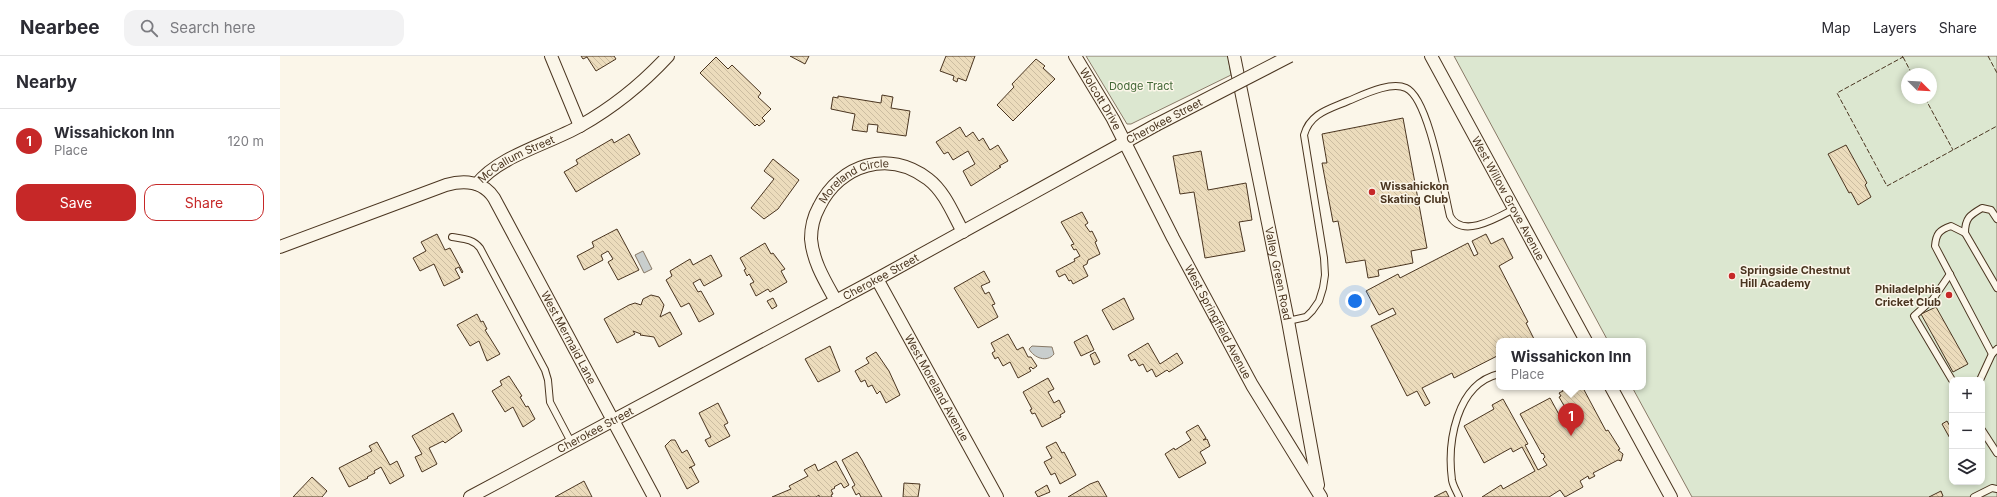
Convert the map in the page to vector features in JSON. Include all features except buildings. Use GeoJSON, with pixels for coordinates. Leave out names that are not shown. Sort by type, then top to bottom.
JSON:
{"type":"FeatureCollection","features":[{"type":"Feature","properties":{"kind":"street"},"geometry":{"type":"LineString","coordinates":[[551,56],[580,126]]}},
{"type":"Feature","properties":{"kind":"street","name":"McCallum Street"},"geometry":{"type":"LineString","coordinates":[[280,247],[446,185],[462,182],[477,184],[484,175],[497,166],[580,126],[624,96],[668,56]]}},
{"type":"Feature","properties":{"kind":"street","name":"Wolcott Drive"},"geometry":{"type":"LineString","coordinates":[[1075,56],[1100,94],[1125,142]]}},
{"type":"Feature","properties":{"kind":"street","name":"Valley Green Road"},"geometry":{"type":"LineString","coordinates":[[1234,56],[1288,321],[1320,495]]}},
{"type":"Feature","properties":{"kind":"street","name":"Cherokee Street"},"geometry":{"type":"LineString","coordinates":[[470,497],[612,419],[679,385],[877,279],[1156,125],[1290,56]]}},
{"type":"Feature","properties":{"kind":"street","name":"West Willow Grove Avenue"},"geometry":{"type":"LineString","coordinates":[[1431,56],[1584,338]]}},
{"type":"Feature","properties":{"kind":"street","name":"West Springfield Avenue"},"geometry":{"type":"LineString","coordinates":[[1125,142],[1180,252],[1249,378],[1320,495]]}},
{"type":"Feature","properties":{"kind":"street","name":"Moreland Circle"},"geometry":{"type":"LineString","coordinates":[[836,301],[818,267],[811,238],[813,224],[824,196],[834,183],[848,172],[862,166],[877,164],[906,167],[919,173],[939,190],[963,232]]}},
{"type":"Feature","properties":{"kind":"street","name":"West Mermaid Lane"},"geometry":{"type":"LineString","coordinates":[[477,184],[491,192],[654,497]]}},
{"type":"Feature","properties":{"kind":"street","name":"West Moreland Avenue"},"geometry":{"type":"LineString","coordinates":[[877,279],[997,497]]}},
{"type":"Feature","properties":{"kind":"street"},"geometry":{"type":"LineString","coordinates":[[1613,390],[1671,497]]}},
{"type":"Feature","properties":{"kind":"lane"},"geometry":{"type":"LineString","coordinates":[[1288,321],[1306,317],[1319,301],[1323,288],[1324,258],[1304,134],[1306,126],[1317,115],[1384,88],[1398,86],[1406,88],[1417,98],[1424,114],[1436,153],[1450,216],[1453,222],[1458,226],[1472,226],[1491,220],[1514,209]]}},
{"type":"Feature","properties":{"kind":"lane"},"geometry":{"type":"LineString","coordinates":[[1997,219],[1991,210],[1982,208],[1972,214],[1965,222],[1965,232],[1997,288]]}},
{"type":"Feature","properties":{"kind":"lane"},"geometry":{"type":"LineString","coordinates":[[1965,232],[1951,226],[1941,230],[1936,236],[1935,246],[1992,354]]}},
{"type":"Feature","properties":{"kind":"lane"},"geometry":{"type":"LineString","coordinates":[[452,237],[468,239],[476,243],[480,248],[544,370],[548,380],[550,402],[571,442]]}},
{"type":"Feature","properties":{"kind":"lane"},"geometry":{"type":"LineString","coordinates":[[1950,274],[1933,299],[1914,316],[1950,377]]}},
{"type":"Feature","properties":{"kind":"lane"},"geometry":{"type":"LineString","coordinates":[[1981,377],[1992,354],[1997,349]]}},
{"type":"Feature","properties":{"kind":"lane"},"geometry":{"type":"LineString","coordinates":[[1459,497],[1453,481],[1451,459],[1454,431],[1460,408],[1472,390],[1491,376],[1496,375]]}},
{"type":"Feature","properties":{"kind":"lane"},"geometry":{"type":"LineString","coordinates":[[1985,435],[1997,453]]}},
{"type":"Feature","properties":{"kind":"lane"},"geometry":{"type":"LineString","coordinates":[[1974,497],[1992,488],[1997,489]]}},
{"type":"Feature","properties":{"kind":"green space","name":"Dodge Tract"},"geometry":{"type":"Polygon","coordinates":[[[1086,56],[1228,56],[1231,75],[1131,124],[1127,124],[1086,56]]]}},
{"type":"Feature","properties":{"kind":"green space","name":"Springside Chestnut Hill Academy"},"geometry":{"type":"Polygon","coordinates":[[[1454,56],[1997,56],[1997,497],[1692,497],[1634,390],[1646,390],[1646,338],[1606,338],[1454,56]]]}},
{"type":"Feature","properties":{"kind":"shaded area"},"geometry":{"type":"Polygon","coordinates":[[[643,251],[652,269],[644,273],[635,255],[643,251]]]}},
{"type":"Feature","properties":{"kind":"shaded area"},"geometry":{"type":"Polygon","coordinates":[[[1032,346],[1052,347],[1054,354],[1051,357],[1044,359],[1037,357],[1029,349],[1032,346]]]}},
{"type":"Feature","properties":{"kind":"fence"},"geometry":{"type":"LineString","coordinates":[[1902,56],[1903,57],[1837,93],[1887,186],[1997,126]]}},
{"type":"Feature","properties":{"kind":"fence"},"geometry":{"type":"LineString","coordinates":[[1988,56],[1997,73]]}},
{"type":"Feature","properties":{"kind":"fence"},"geometry":{"type":"LineString","coordinates":[[1903,57],[1909,68]]}},
{"type":"Feature","properties":{"kind":"fence"},"geometry":{"type":"LineString","coordinates":[[1928,104],[1953,150]]}},
{"type":"Feature","properties":{"kind":"place","name":"Wissahickon Skating Club"},"geometry":{"type":"Point","coordinates":[1372,192]}},
{"type":"Feature","properties":{"kind":"place","name":"Springside Chestnut Hill Academy"},"geometry":{"type":"Point","coordinates":[1732,276]}},
{"type":"Feature","properties":{"kind":"place","name":"Philadelphia Cricket Club"},"geometry":{"type":"Point","coordinates":[1949,295]}},
{"type":"Feature","properties":{"kind":"place","name":"Wissahickon Inn"},"geometry":{"type":"Point","coordinates":[1571,436]}}]}
